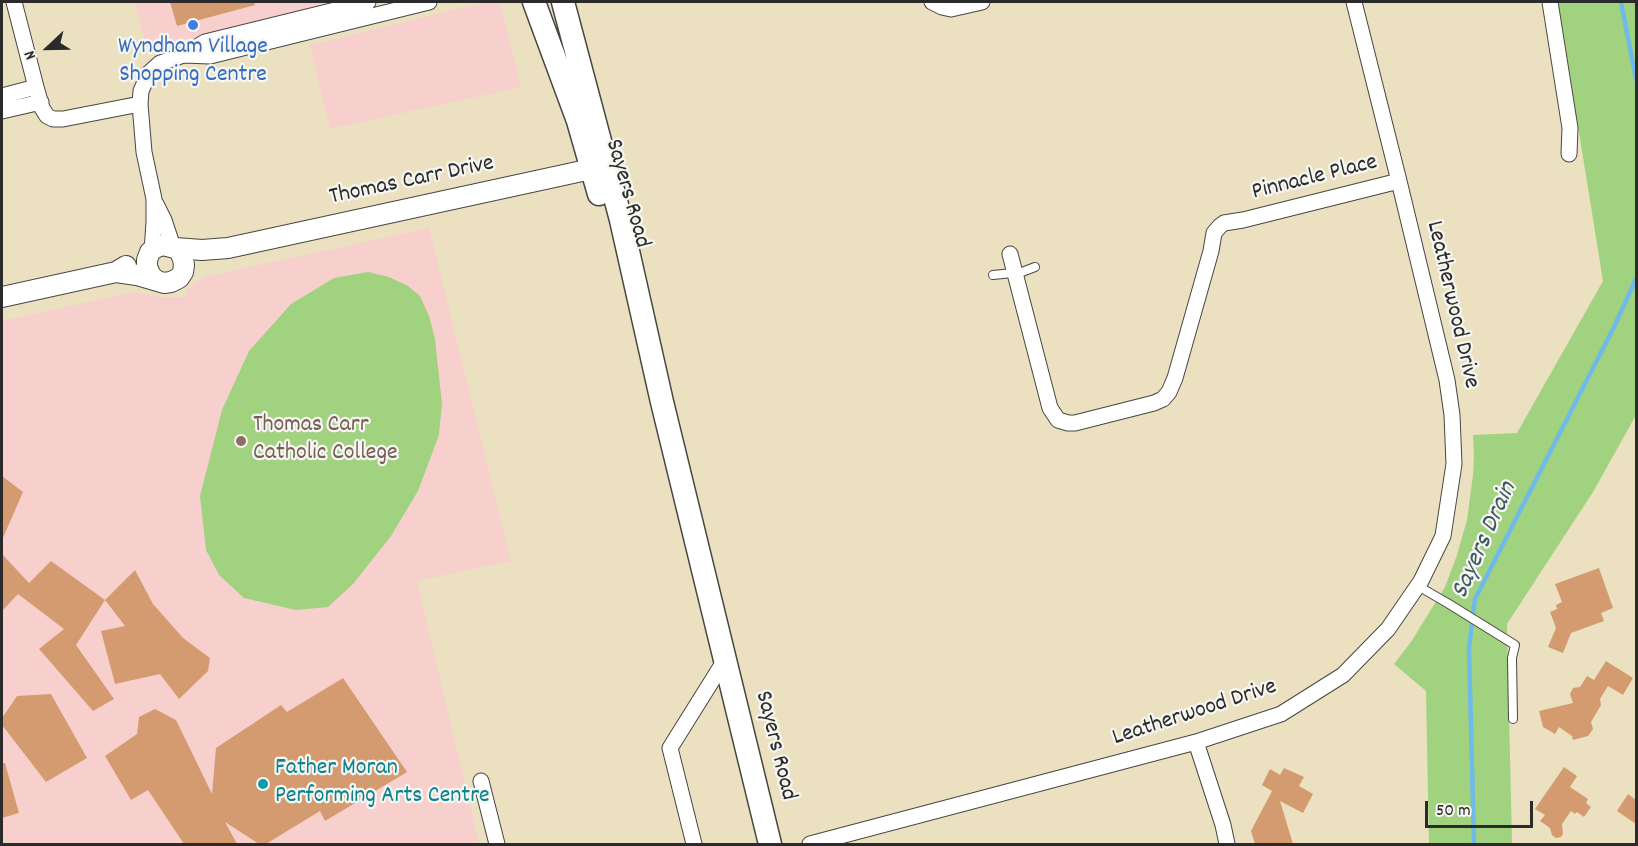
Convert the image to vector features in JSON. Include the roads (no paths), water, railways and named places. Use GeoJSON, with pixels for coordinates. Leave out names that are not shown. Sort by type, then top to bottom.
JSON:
{"type":"FeatureCollection","features":[{"type":"Feature","properties":{"kind":"main road","name":"Sayers Road"},"geometry":{"type":"LineString","coordinates":[[534,2],[578,121],[599,168]]}},
{"type":"Feature","properties":{"kind":"main road","name":"Sayers Road"},"geometry":{"type":"LineString","coordinates":[[563,2],[599,168],[614,251],[662,402],[770,844]]}},
{"type":"Feature","properties":{"kind":"street"},"geometry":{"type":"LineString","coordinates":[[14,2],[36,87],[45,113],[50,118],[57,120],[140,104]]}},
{"type":"Feature","properties":{"kind":"street"},"geometry":{"type":"LineString","coordinates":[[156,280],[151,276],[147,267],[147,260],[151,252],[154,199],[144,152],[140,104],[141,91],[149,73],[160,63],[184,55],[205,42],[368,2]]}},
{"type":"Feature","properties":{"kind":"street"},"geometry":{"type":"LineString","coordinates":[[184,55],[210,56],[429,2]]}},
{"type":"Feature","properties":{"kind":"street"},"geometry":{"type":"LineString","coordinates":[[932,2],[951,9],[982,2]]}},
{"type":"Feature","properties":{"kind":"street","name":"Leatherwood Drive"},"geometry":{"type":"LineString","coordinates":[[810,844],[1196,742],[1281,714],[1343,675],[1388,629],[1418,586],[1443,536],[1454,464],[1452,415],[1447,380],[1353,2]]}},
{"type":"Feature","properties":{"kind":"street"},"geometry":{"type":"LineString","coordinates":[[1550,2],[1570,128],[1569,154]]}},
{"type":"Feature","properties":{"kind":"street"},"geometry":{"type":"LineString","coordinates":[[2,96],[36,87]]}},
{"type":"Feature","properties":{"kind":"street"},"geometry":{"type":"LineString","coordinates":[[2,111],[41,102]]}},
{"type":"Feature","properties":{"kind":"street","name":"Thomas Carr Drive"},"geometry":{"type":"LineString","coordinates":[[174,248],[202,250],[228,248],[599,168]]}},
{"type":"Feature","properties":{"kind":"street","name":"Pinnacle Place"},"geometry":{"type":"LineString","coordinates":[[1010,254],[1050,408],[1058,420],[1071,423],[1154,403],[1169,392],[1211,250],[1222,232],[1243,220],[1399,181]]}},
{"type":"Feature","properties":{"kind":"street"},"geometry":{"type":"LineString","coordinates":[[154,199],[174,248]]}},
{"type":"Feature","properties":{"kind":"street"},"geometry":{"type":"LineString","coordinates":[[2,297],[116,272],[163,245],[180,252],[184,265],[183,272],[178,278],[164,283],[116,272]]}},
{"type":"Feature","properties":{"kind":"street","name":"Thomas Carr Drive"},"geometry":{"type":"LineString","coordinates":[[183,272],[228,248]]}},
{"type":"Feature","properties":{"kind":"street"},"geometry":{"type":"LineString","coordinates":[[694,844],[670,748],[725,660]]}},
{"type":"Feature","properties":{"kind":"street"},"geometry":{"type":"LineString","coordinates":[[1196,742],[1227,844]]}},
{"type":"Feature","properties":{"kind":"street"},"geometry":{"type":"LineString","coordinates":[[481,781],[497,844]]}},
{"type":"Feature","properties":{"kind":"lane"},"geometry":{"type":"LineString","coordinates":[[993,275],[1014,273],[1035,267]]}},
{"type":"Feature","properties":{"kind":"lane"},"geometry":{"type":"LineString","coordinates":[[1418,586],[1515,645],[1512,658],[1513,719]]}},
{"type":"Feature","properties":{"kind":"waterway","name":"Sayers Drain"},"geometry":{"type":"LineString","coordinates":[[1621,2],[1636,79]]}},
{"type":"Feature","properties":{"kind":"waterway","name":"Sayers Drain"},"geometry":{"type":"LineString","coordinates":[[1474,844],[1469,648],[1475,599],[1614,327],[1636,279]]}},
{"type":"Feature","properties":{"kind":"place","name":"Wyndham Village Shopping Centre"},"geometry":{"type":"Point","coordinates":[193,25]}},
{"type":"Feature","properties":{"kind":"place","name":"Thomas Carr Catholic College"},"geometry":{"type":"Point","coordinates":[241,441]}},
{"type":"Feature","properties":{"kind":"place","name":"Father Moran Performing Arts Centre"},"geometry":{"type":"Point","coordinates":[263,784]}}]}
